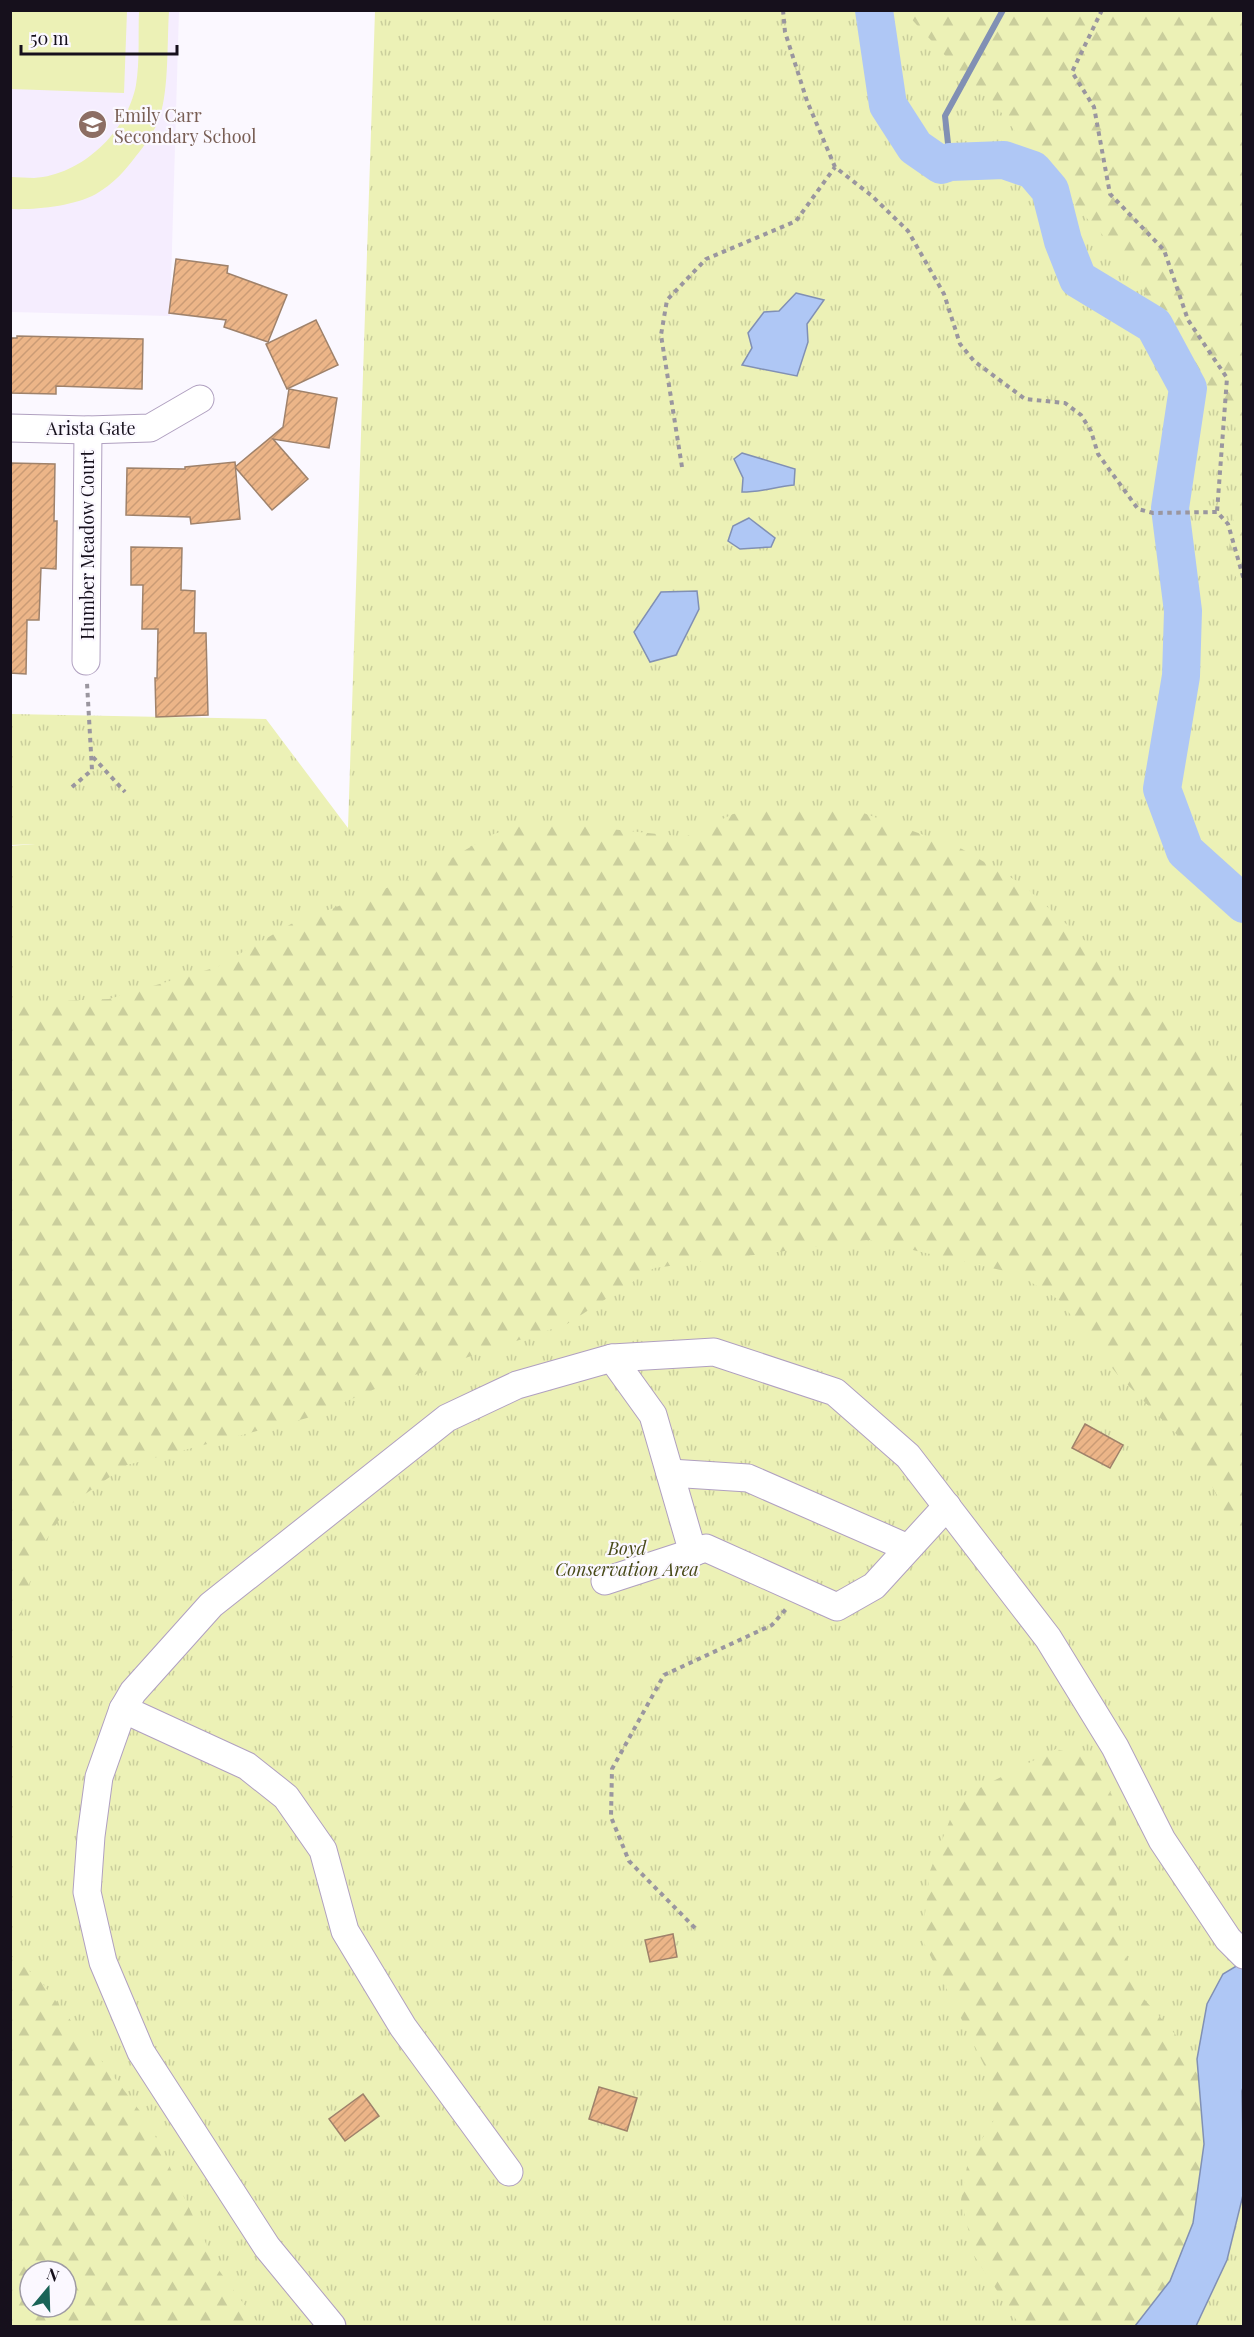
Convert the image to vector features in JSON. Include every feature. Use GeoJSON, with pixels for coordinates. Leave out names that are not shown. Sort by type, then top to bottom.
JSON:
{"type":"FeatureCollection","features":[{"type":"Feature","properties":{"kind":"street","name":"Arista Gate"},"geometry":{"type":"LineString","coordinates":[[10,428],[88,430],[150,428],[200,399]]}},
{"type":"Feature","properties":{"kind":"street","name":"Humber Meadow Court"},"geometry":{"type":"LineString","coordinates":[[86,661],[88,430]]}},
{"type":"Feature","properties":{"kind":"street"},"geometry":{"type":"LineString","coordinates":[[332,2326],[267,2247],[141,2052],[103,1962],[87,1892],[91,1836],[99,1777],[123,1709],[133,1692],[211,1605],[447,1419],[517,1385],[612,1358],[714,1352],[835,1392],[908,1456],[1048,1638],[1115,1747],[1162,1840],[1236,1947]]}},
{"type":"Feature","properties":{"kind":"street"},"geometry":{"type":"LineString","coordinates":[[612,1358],[653,1415],[693,1553]]}},
{"type":"Feature","properties":{"kind":"street"},"geometry":{"type":"LineString","coordinates":[[670,1473],[748,1478],[908,1548]]}},
{"type":"Feature","properties":{"kind":"street"},"geometry":{"type":"LineString","coordinates":[[605,1581],[706,1548],[837,1607],[874,1586],[947,1506]]}},
{"type":"Feature","properties":{"kind":"street"},"geometry":{"type":"LineString","coordinates":[[123,1709],[247,1766],[286,1797],[322,1850],[345,1931],[403,2027],[508,2172]]}},
{"type":"Feature","properties":{"kind":"path"},"geometry":{"type":"LineString","coordinates":[[783,10],[785,32],[807,101],[835,167],[872,196],[908,231],[944,294],[960,344],[974,361],[1025,399],[1065,403],[1081,415],[1091,431],[1098,454],[1138,509],[1153,513],[1217,512]]}},
{"type":"Feature","properties":{"kind":"path"},"geometry":{"type":"LineString","coordinates":[[1102,10],[1072,72],[1094,107],[1110,194],[1164,250],[1188,320],[1227,378],[1217,512],[1228,524],[1244,580]]}},
{"type":"Feature","properties":{"kind":"path"},"geometry":{"type":"LineString","coordinates":[[682,467],[661,335],[667,300],[706,259],[796,220],[835,167]]}},
{"type":"Feature","properties":{"kind":"path"},"geometry":{"type":"LineString","coordinates":[[72,787],[92,770],[86,661]]}},
{"type":"Feature","properties":{"kind":"path"},"geometry":{"type":"LineString","coordinates":[[93,756],[125,792]]}},
{"type":"Feature","properties":{"kind":"path"},"geometry":{"type":"LineString","coordinates":[[695,1928],[629,1861],[611,1817],[612,1769],[664,1675],[772,1625],[803,1592]]}},
{"type":"Feature","properties":{"kind":"shaded area","name":"Emily Carr Secondary School"},"geometry":{"type":"Polygon","coordinates":[[[11,11],[179,11],[170,316],[11,312],[11,11]]]}},
{"type":"Feature","properties":{"kind":"green space"},"geometry":{"type":"Polygon","coordinates":[[[11,10],[127,11],[124,93],[11,89],[11,10]]]}},
{"type":"Feature","properties":{"kind":"green space"},"geometry":{"type":"Polygon","coordinates":[[[139,11],[169,11],[165,92],[160,116],[150,137],[123,172],[96,194],[77,202],[55,206],[11,209],[11,177],[34,178],[69,169],[100,148],[123,119],[136,85],[139,11]]]}},
{"type":"Feature","properties":{"kind":"green space","name":"Boyd Conservation Area"},"geometry":{"type":"Polygon","coordinates":[[[375,11],[1243,11],[1243,2326],[11,2326],[10,846],[35,844],[11,845],[11,714],[266,719],[348,828],[375,11]]]}},
{"type":"Feature","properties":{"kind":"green space"},"geometry":{"type":"Polygon","coordinates":[[[904,11],[1243,11],[1243,588],[1227,562],[1242,460],[1235,426],[1112,245],[1050,179],[990,97],[964,76],[904,11]]]}},
{"type":"Feature","properties":{"kind":"green space"},"geometry":{"type":"Polygon","coordinates":[[[785,807],[847,807],[962,849],[1022,884],[1243,1084],[1243,1532],[1227,1518],[1198,1456],[1117,1374],[1059,1300],[1018,1274],[869,1240],[654,1268],[567,1324],[382,1386],[307,1418],[127,1465],[68,1506],[38,1553],[11,1649],[11,1003],[109,999],[217,967],[291,924],[426,873],[491,835],[536,821],[685,837],[733,814],[785,807]]]}},
{"type":"Feature","properties":{"kind":"green space"},"geometry":{"type":"Polygon","coordinates":[[[1056,1749],[1093,1759],[1116,1803],[1117,1924],[1136,1990],[1197,2059],[1204,2144],[1193,2223],[1170,2281],[1135,2326],[1032,2326],[1017,2321],[975,2257],[961,2200],[968,2161],[994,2120],[988,2073],[922,1939],[930,1871],[958,1799],[1056,1749]]]}},
{"type":"Feature","properties":{"kind":"green space"},"geometry":{"type":"Polygon","coordinates":[[[11,1956],[39,1979],[149,2123],[218,2269],[260,2326],[11,2326],[11,1956]]]}},
{"type":"Feature","properties":{"kind":"water"},"geometry":{"type":"Polygon","coordinates":[[[796,293],[824,300],[807,324],[808,342],[797,376],[742,365],[752,348],[748,333],[764,312],[779,311],[796,293]]]}},
{"type":"Feature","properties":{"kind":"water"},"geometry":{"type":"Polygon","coordinates":[[[742,453],[795,469],[794,485],[742,492],[743,478],[734,459],[742,453]]]}},
{"type":"Feature","properties":{"kind":"water"},"geometry":{"type":"Polygon","coordinates":[[[749,518],[775,538],[771,547],[740,549],[728,541],[733,526],[749,518]]]}},
{"type":"Feature","properties":{"kind":"water"},"geometry":{"type":"Polygon","coordinates":[[[697,591],[699,609],[676,655],[650,662],[634,632],[661,592],[697,591]]]}},
{"type":"Feature","properties":{"kind":"water"},"geometry":{"type":"Polygon","coordinates":[[[1243,1962],[1244,2191],[1227,2260],[1196,2326],[1135,2326],[1170,2281],[1193,2223],[1204,2144],[1197,2059],[1207,2004],[1223,1974],[1243,1962]]]}},
{"type":"Feature","properties":{"kind":"building"},"geometry":{"type":"Polygon","coordinates":[[[176,259],[228,266],[227,273],[287,295],[268,342],[224,327],[226,320],[169,313],[176,259]]]}},
{"type":"Feature","properties":{"kind":"building"},"geometry":{"type":"Polygon","coordinates":[[[316,320],[338,365],[287,389],[266,344],[316,320]]]}},
{"type":"Feature","properties":{"kind":"building"},"geometry":{"type":"Polygon","coordinates":[[[17,336],[143,339],[142,389],[56,386],[56,394],[10,393],[10,338],[17,338],[17,336]]]}},
{"type":"Feature","properties":{"kind":"building"},"geometry":{"type":"Polygon","coordinates":[[[289,389],[337,398],[329,448],[273,439],[308,479],[272,510],[235,467],[283,427],[289,389]]]}},
{"type":"Feature","properties":{"kind":"building"},"geometry":{"type":"Polygon","coordinates":[[[235,462],[240,519],[191,524],[190,517],[126,515],[127,468],[185,469],[185,467],[235,462]]]}},
{"type":"Feature","properties":{"kind":"building"},"geometry":{"type":"Polygon","coordinates":[[[10,463],[55,464],[56,569],[41,568],[39,620],[27,620],[26,674],[10,673],[10,463]]]}},
{"type":"Feature","properties":{"kind":"building"},"geometry":{"type":"Polygon","coordinates":[[[131,547],[182,548],[181,590],[195,591],[194,633],[206,633],[208,715],[156,717],[155,678],[157,678],[158,629],[142,629],[143,585],[131,585],[131,547]]]}},
{"type":"Feature","properties":{"kind":"building"},"geometry":{"type":"Polygon","coordinates":[[[1085,1424],[1123,1445],[1110,1468],[1072,1448],[1085,1424]]]}},
{"type":"Feature","properties":{"kind":"building"},"geometry":{"type":"Polygon","coordinates":[[[673,1934],[677,1957],[650,1962],[645,1940],[673,1934]]]}},
{"type":"Feature","properties":{"kind":"building"},"geometry":{"type":"Polygon","coordinates":[[[599,2087],[637,2098],[627,2131],[589,2119],[599,2087]]]}},
{"type":"Feature","properties":{"kind":"building"},"geometry":{"type":"Polygon","coordinates":[[[363,2094],[379,2116],[345,2141],[329,2119],[363,2094]]]}},
{"type":"Feature","properties":{"kind":"waterway"},"geometry":{"type":"LineString","coordinates":[[874,10],[888,105],[915,147],[941,165],[950,162],[1004,160],[1033,170],[1050,190],[1063,241],[1078,279],[1154,325],[1188,388],[1170,508],[1183,611],[1181,676],[1162,789],[1185,851],[1244,904]]}},
{"type":"Feature","properties":{"kind":"waterway"},"geometry":{"type":"LineString","coordinates":[[950,162],[945,116],[1003,10]]}},
{"type":"Feature","properties":{"kind":"place","name":"Emily Carr Secondary School"},"geometry":{"type":"Point","coordinates":[93,125]}}]}
